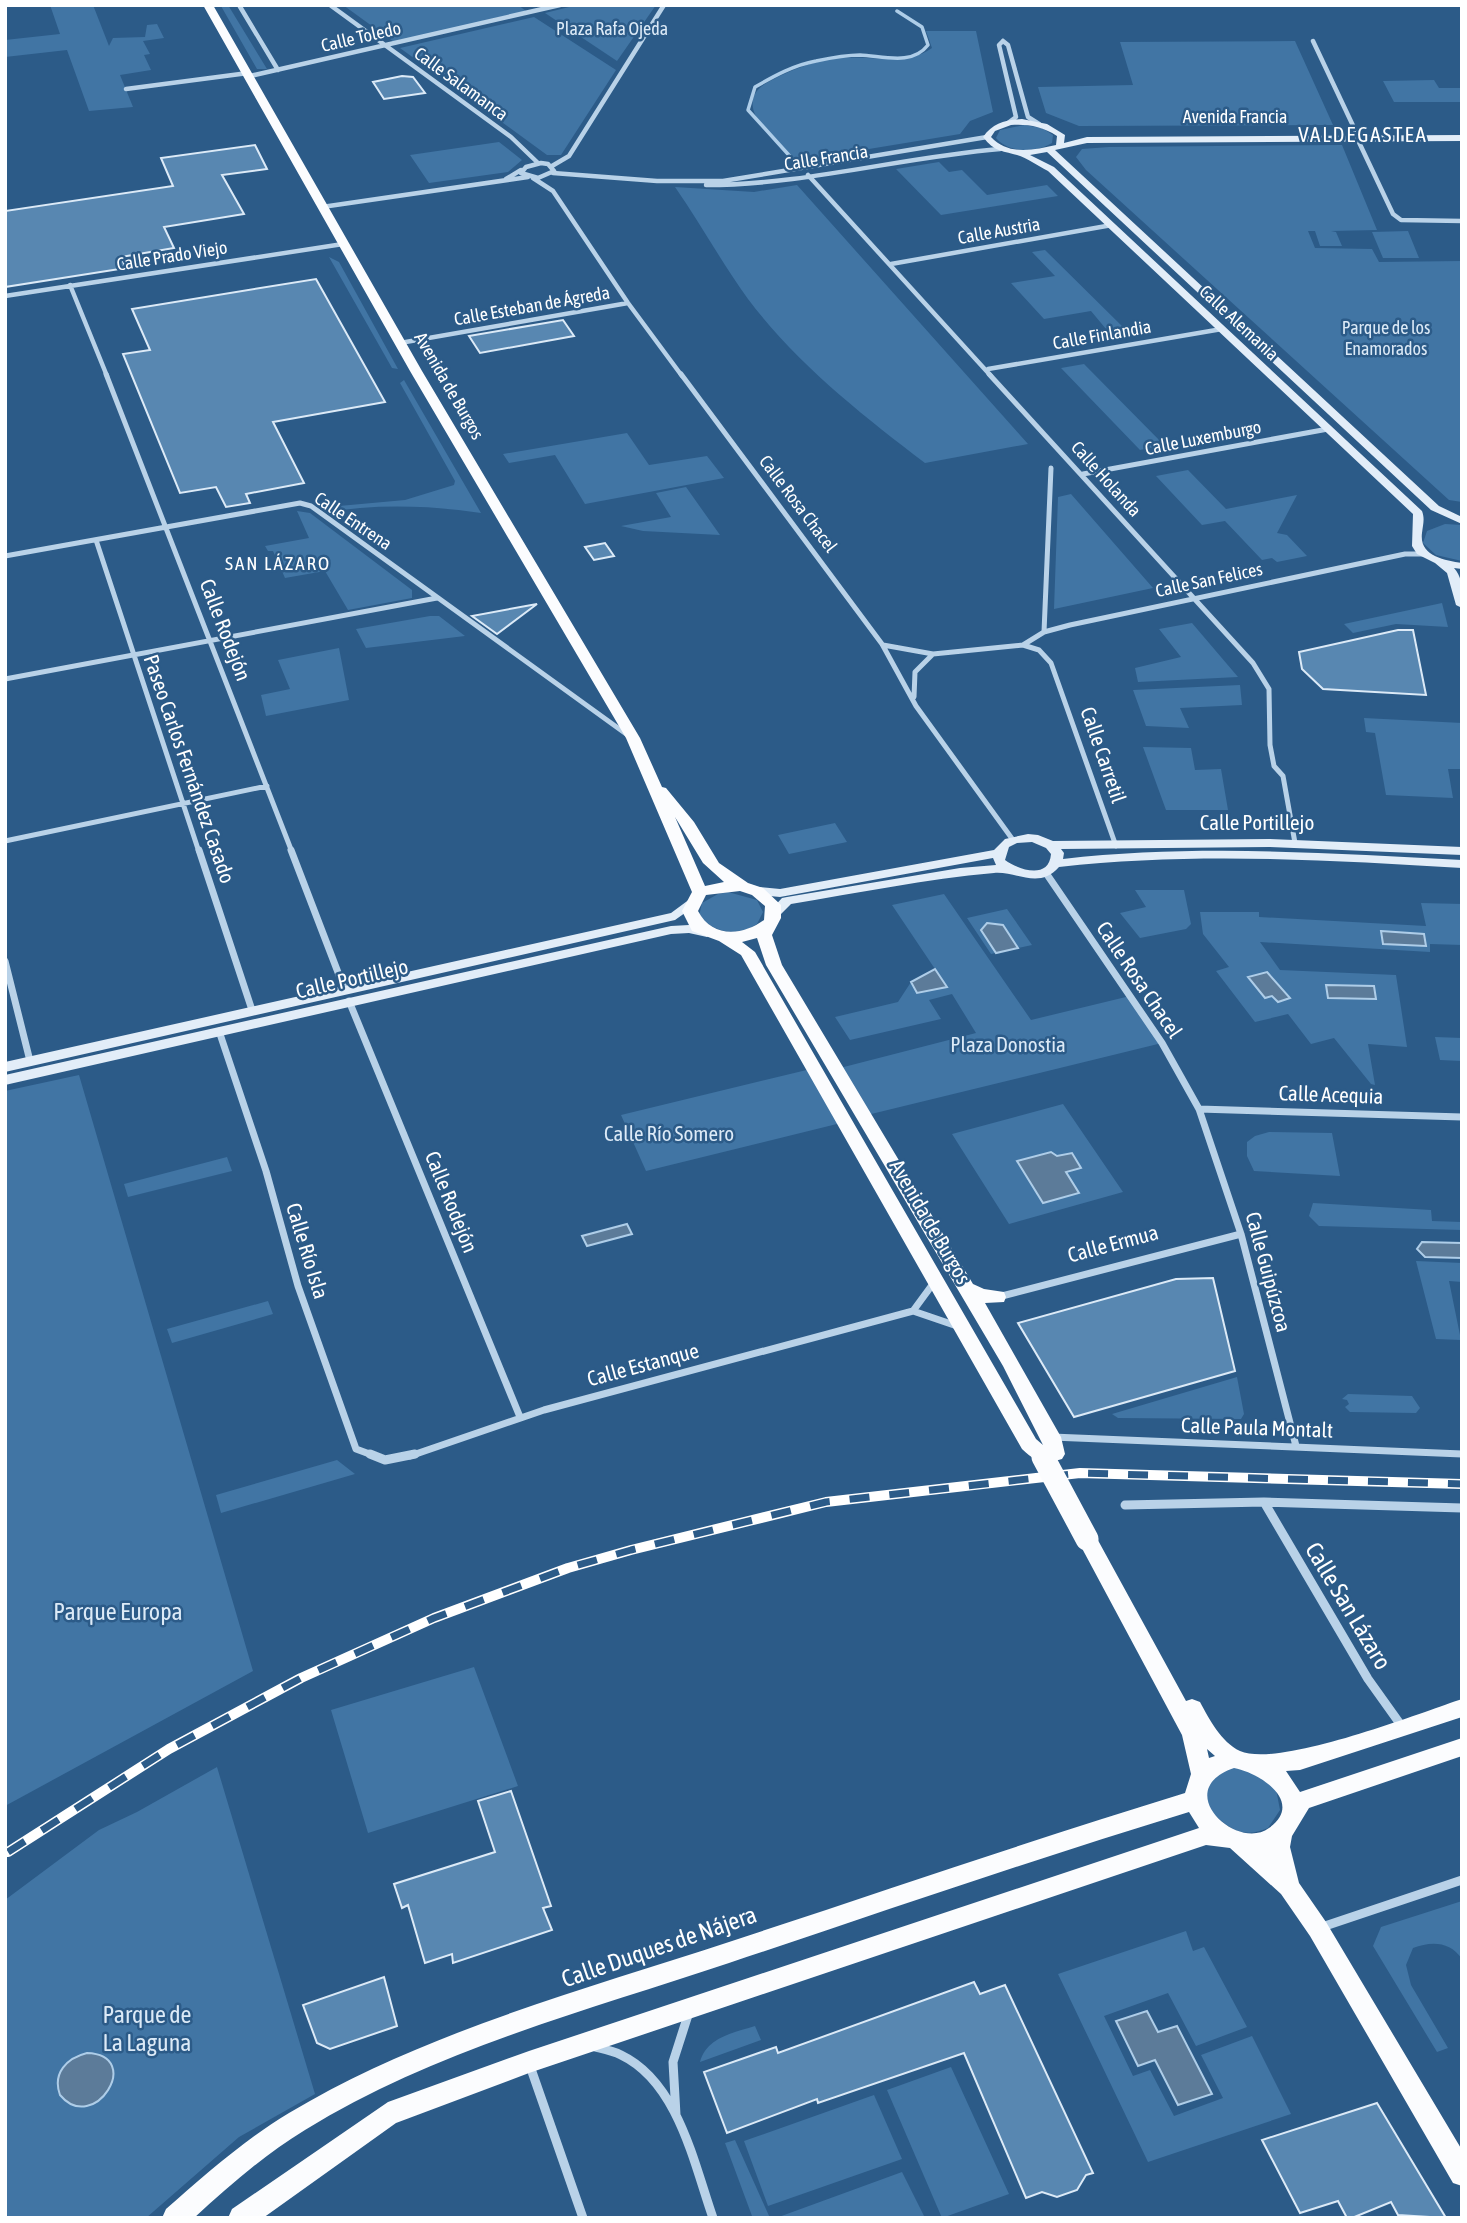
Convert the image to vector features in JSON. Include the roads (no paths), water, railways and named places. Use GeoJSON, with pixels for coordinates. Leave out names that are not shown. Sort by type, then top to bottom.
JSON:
{"type":"FeatureCollection","features":[{"type":"Feature","properties":{"kind":"main road","name":"Avenida de Burgos"},"geometry":{"type":"LineString","coordinates":[[208,5],[400,343],[633,738],[656,786],[665,818],[697,896]]}},
{"type":"Feature","properties":{"kind":"main road"},"geometry":{"type":"LineString","coordinates":[[1040,124],[1014,123],[998,126],[991,130],[987,137],[1000,149],[1019,153],[1050,150],[1060,144],[1060,135],[1051,128]]}},
{"type":"Feature","properties":{"kind":"main road","name":"Avenida Francia"},"geometry":{"type":"LineString","coordinates":[[1040,124],[1091,134],[1462,138]]}},
{"type":"Feature","properties":{"kind":"main road","name":"Avenida Francia"},"geometry":{"type":"LineString","coordinates":[[1060,144],[1087,140],[1462,131]]}},
{"type":"Feature","properties":{"kind":"main road","name":"Calle Alemania"},"geometry":{"type":"LineString","coordinates":[[1050,150],[1435,508],[1462,521]]}},
{"type":"Feature","properties":{"kind":"main road","name":"Calle Alemania"},"geometry":{"type":"LineString","coordinates":[[1019,153],[1051,169],[1418,513],[1428,526]]}},
{"type":"Feature","properties":{"kind":"main road"},"geometry":{"type":"LineString","coordinates":[[1426,553],[1428,526],[1462,521]]}},
{"type":"Feature","properties":{"kind":"main road"},"geometry":{"type":"LineString","coordinates":[[1426,553],[1462,566]]}},
{"type":"Feature","properties":{"kind":"main road"},"geometry":{"type":"LineString","coordinates":[[1426,553],[1452,572],[1462,605]]}},
{"type":"Feature","properties":{"kind":"main road","name":"Avenida de Burgos"},"geometry":{"type":"LineString","coordinates":[[656,786],[688,824],[717,873],[753,889]]}},
{"type":"Feature","properties":{"kind":"main road"},"geometry":{"type":"LineString","coordinates":[[1034,838],[1051,845],[1059,854],[1058,863],[1046,873],[1026,875],[1005,868],[960,872],[787,901],[772,918],[750,935],[715,935],[692,920],[690,911],[697,896],[721,886],[780,893],[998,853],[1013,840],[1034,838]]}},
{"type":"Feature","properties":{"kind":"main road","name":"Calle Portillejo"},"geometry":{"type":"LineString","coordinates":[[1051,845],[1296,843],[1462,851]]}},
{"type":"Feature","properties":{"kind":"main road"},"geometry":{"type":"LineString","coordinates":[[998,853],[999,861],[1005,868]]}},
{"type":"Feature","properties":{"kind":"main road","name":"Calle Portillejo"},"geometry":{"type":"LineString","coordinates":[[1058,863],[1117,857],[1273,855],[1462,864]]}},
{"type":"Feature","properties":{"kind":"main road"},"geometry":{"type":"LineString","coordinates":[[753,889],[773,905],[772,918]]}},
{"type":"Feature","properties":{"kind":"main road","name":"Calle Portillejo"},"geometry":{"type":"LineString","coordinates":[[5,1080],[219,1031],[346,995],[675,916],[697,896]]}},
{"type":"Feature","properties":{"kind":"main road","name":"Avenida de Burgos"},"geometry":{"type":"LineString","coordinates":[[772,918],[764,935],[774,965],[984,1320],[1093,1537]]}},
{"type":"Feature","properties":{"kind":"main road","name":"Calle Portillejo"},"geometry":{"type":"LineString","coordinates":[[5,1066],[252,1010],[346,995],[671,930],[689,929],[715,935]]}},
{"type":"Feature","properties":{"kind":"main road","name":"Avenida de Burgos"},"geometry":{"type":"LineString","coordinates":[[715,935],[740,945],[750,958],[1029,1444],[1049,1449]]}},
{"type":"Feature","properties":{"kind":"main road"},"geometry":{"type":"LineString","coordinates":[[965,1288],[981,1296],[997,1297]]}},
{"type":"Feature","properties":{"kind":"main road"},"geometry":{"type":"LineString","coordinates":[[984,1320],[987,1305],[997,1297]]}},
{"type":"Feature","properties":{"kind":"main road"},"geometry":{"type":"LineString","coordinates":[[1093,1537],[1208,1735],[1234,1759]]}},
{"type":"Feature","properties":{"kind":"main road"},"geometry":{"type":"LineString","coordinates":[[1093,1537],[1193,1734],[1202,1775],[1195,1800],[1208,1825],[1233,1840],[1289,1886]]}},
{"type":"Feature","properties":{"kind":"main road"},"geometry":{"type":"LineString","coordinates":[[1202,1775],[1215,1763],[1234,1759],[1256,1762],[1300,1761],[1462,1708]]}},
{"type":"Feature","properties":{"kind":"main road"},"geometry":{"type":"LineString","coordinates":[[241,2218],[388,2114],[529,2062],[1206,1835],[1233,1840],[1269,1840],[1301,1801],[1462,1747]]}},
{"type":"Feature","properties":{"kind":"main road"},"geometry":{"type":"LineString","coordinates":[[1256,1762],[1284,1782],[1292,1801],[1282,1867],[1289,1886],[1318,1929],[1462,2174]]}},
{"type":"Feature","properties":{"kind":"main road","name":"Calle Duques de Nájera"},"geometry":{"type":"LineString","coordinates":[[176,2218],[259,2146],[364,2084],[480,2037],[891,1898],[1195,1800]]}},
{"type":"Feature","properties":{"kind":"street"},"geometry":{"type":"LineString","coordinates":[[239,5],[278,70]]}},
{"type":"Feature","properties":{"kind":"street","name":"Calle Salamanca"},"geometry":{"type":"LineString","coordinates":[[330,5],[511,138],[540,163]]}},
{"type":"Feature","properties":{"kind":"street"},"geometry":{"type":"LineString","coordinates":[[526,5],[535,11]]}},
{"type":"Feature","properties":{"kind":"street","name":"Calle Toledo"},"geometry":{"type":"LineString","coordinates":[[126,89],[278,70],[561,5]]}},
{"type":"Feature","properties":{"kind":"street"},"geometry":{"type":"LineString","coordinates":[[322,206],[531,177],[552,171],[569,156],[664,5]]}},
{"type":"Feature","properties":{"kind":"street"},"geometry":{"type":"LineString","coordinates":[[998,126],[1016,117],[999,45],[1003,41],[1008,44],[1028,117],[1040,124]]}},
{"type":"Feature","properties":{"kind":"street"},"geometry":{"type":"LineString","coordinates":[[1314,41],[1392,214],[1401,220],[1462,221]]}},
{"type":"Feature","properties":{"kind":"street","name":"Calle Francia"},"geometry":{"type":"LineString","coordinates":[[657,181],[744,178],[987,137]]}},
{"type":"Feature","properties":{"kind":"street","name":"Calle Francia"},"geometry":{"type":"LineString","coordinates":[[552,171],[584,176],[733,186],[1000,149]]}},
{"type":"Feature","properties":{"kind":"street"},"geometry":{"type":"LineString","coordinates":[[498,181],[521,169],[569,156]]}},
{"type":"Feature","properties":{"kind":"street"},"geometry":{"type":"LineString","coordinates":[[540,163],[552,171]]}},
{"type":"Feature","properties":{"kind":"street","name":"Calle Rosa Chacel"},"geometry":{"type":"LineString","coordinates":[[521,169],[521,173],[553,191],[628,303],[882,644],[916,706],[1013,840]]}},
{"type":"Feature","properties":{"kind":"street","name":"Calle Rosa Chacel"},"geometry":{"type":"LineString","coordinates":[[552,171],[553,191]]}},
{"type":"Feature","properties":{"kind":"street","name":"Calle Holanda"},"geometry":{"type":"LineString","coordinates":[[808,176],[1196,597],[1266,680],[1269,689],[1274,766],[1283,776],[1296,843]]}},
{"type":"Feature","properties":{"kind":"street","name":"Calle Austria"},"geometry":{"type":"LineString","coordinates":[[891,264],[1112,225]]}},
{"type":"Feature","properties":{"kind":"street","name":"Calle Prado Viejo"},"geometry":{"type":"LineString","coordinates":[[5,296],[343,244]]}},
{"type":"Feature","properties":{"kind":"street","name":"Calle Rodejón"},"geometry":{"type":"LineString","coordinates":[[70,285],[211,640],[346,995],[520,1417]]}},
{"type":"Feature","properties":{"kind":"street","name":"Calle Esteban de Ágreda"},"geometry":{"type":"LineString","coordinates":[[400,343],[628,303]]}},
{"type":"Feature","properties":{"kind":"street","name":"Calle Finlandia"},"geometry":{"type":"LineString","coordinates":[[988,369],[1222,329]]}},
{"type":"Feature","properties":{"kind":"street","name":"Calle Luxemburgo"},"geometry":{"type":"LineString","coordinates":[[1083,474],[1328,429]]}},
{"type":"Feature","properties":{"kind":"street"},"geometry":{"type":"LineString","coordinates":[[1044,632],[1051,468]]}},
{"type":"Feature","properties":{"kind":"street","name":"Calle Entrena"},"geometry":{"type":"LineString","coordinates":[[5,556],[300,503],[311,506],[633,738]]}},
{"type":"Feature","properties":{"kind":"street","name":"Paseo Carlos Fernández Casado"},"geometry":{"type":"LineString","coordinates":[[96,540],[252,1010]]}},
{"type":"Feature","properties":{"kind":"street","name":"Calle San Felices"},"geometry":{"type":"LineString","coordinates":[[882,644],[903,652],[933,654],[1023,645],[1044,632],[1196,597],[1405,554],[1426,553]]}},
{"type":"Feature","properties":{"kind":"street","name":"Calle San Felices"},"geometry":{"type":"LineString","coordinates":[[1405,554],[1426,553]]}},
{"type":"Feature","properties":{"kind":"street"},"geometry":{"type":"LineString","coordinates":[[5,679],[437,598]]}},
{"type":"Feature","properties":{"kind":"street","name":"Calle Carretil"},"geometry":{"type":"LineString","coordinates":[[1023,645],[1046,656],[1057,676],[1116,846]]}},
{"type":"Feature","properties":{"kind":"street"},"geometry":{"type":"LineString","coordinates":[[916,706],[911,688],[914,677],[918,666],[933,654]]}},
{"type":"Feature","properties":{"kind":"street"},"geometry":{"type":"LineString","coordinates":[[5,841],[267,786]]}},
{"type":"Feature","properties":{"kind":"street","name":"Calle Rosa Chacel"},"geometry":{"type":"LineString","coordinates":[[1046,873],[1162,1043],[1199,1109]]}},
{"type":"Feature","properties":{"kind":"street"},"geometry":{"type":"LineString","coordinates":[[5,961],[30,1061]]}},
{"type":"Feature","properties":{"kind":"street","name":"Calle Río Isla"},"geometry":{"type":"LineString","coordinates":[[219,1031],[266,1171],[298,1286],[356,1448],[385,1460]]}},
{"type":"Feature","properties":{"kind":"street","name":"Calle Acequia"},"geometry":{"type":"LineString","coordinates":[[1199,1109],[1462,1117]]}},
{"type":"Feature","properties":{"kind":"street","name":"Calle Guipúzcoa"},"geometry":{"type":"LineString","coordinates":[[1199,1109],[1241,1234],[1296,1446]]}},
{"type":"Feature","properties":{"kind":"street","name":"Calle Ermua"},"geometry":{"type":"LineString","coordinates":[[997,1297],[1241,1234]]}},
{"type":"Feature","properties":{"kind":"street"},"geometry":{"type":"LineString","coordinates":[[935,1280],[913,1311],[954,1323],[964,1331]]}},
{"type":"Feature","properties":{"kind":"street","name":"Calle Estanque"},"geometry":{"type":"LineString","coordinates":[[385,1460],[410,1456],[520,1417],[913,1311]]}},
{"type":"Feature","properties":{"kind":"street","name":"Calle Paula Montalt"},"geometry":{"type":"LineString","coordinates":[[1049,1449],[1296,1446],[1462,1454]]}},
{"type":"Feature","properties":{"kind":"street"},"geometry":{"type":"LineString","coordinates":[[1125,1505],[1264,1502],[1462,1508]]}},
{"type":"Feature","properties":{"kind":"street","name":"Calle San Lázaro"},"geometry":{"type":"LineString","coordinates":[[1264,1502],[1368,1679],[1403,1728]]}},
{"type":"Feature","properties":{"kind":"street"},"geometry":{"type":"LineString","coordinates":[[1318,1929],[1462,1880]]}},
{"type":"Feature","properties":{"kind":"street"},"geometry":{"type":"LineString","coordinates":[[678,2123],[669,2073],[677,2039],[691,2008]]}},
{"type":"Feature","properties":{"kind":"street"},"geometry":{"type":"LineString","coordinates":[[579,2045],[609,2049],[635,2062],[653,2078],[678,2123],[713,2218]]}},
{"type":"Feature","properties":{"kind":"street"},"geometry":{"type":"LineString","coordinates":[[529,2062],[583,2218]]}},
{"type":"Feature","properties":{"kind":"waterway"},"geometry":{"type":"LineString","coordinates":[[796,163],[748,110],[755,87],[792,68],[816,61],[855,55],[887,58],[914,56],[928,45],[922,27],[897,11]]}},
{"type":"Feature","properties":{"kind":"railway"},"geometry":{"type":"LineString","coordinates":[[8,1852],[169,1749],[301,1678],[434,1618],[568,1568],[631,1550],[826,1502],[1080,1473],[1462,1484]]}},
{"type":"Feature","properties":{"kind":"district","name":"VALDEGASTEA"},"geometry":{"type":"Point","coordinates":[1363,135]}},
{"type":"Feature","properties":{"kind":"district","name":"SAN LÁZARO"},"geometry":{"type":"Point","coordinates":[278,563]}},
{"type":"Feature","properties":{"kind":"park label","name":"Plaza Rafa Ojeda"},"geometry":{"type":"Point","coordinates":[612,29]}},
{"type":"Feature","properties":{"kind":"park label","name":"Parque de los Enamorados"},"geometry":{"type":"Point","coordinates":[1386,338]}},
{"type":"Feature","properties":{"kind":"park label","name":"Plaza Donostia"},"geometry":{"type":"Point","coordinates":[1008,1045]}},
{"type":"Feature","properties":{"kind":"park label","name":"Calle Río Somero"},"geometry":{"type":"Point","coordinates":[669,1134]}},
{"type":"Feature","properties":{"kind":"park label","name":"Parque Europa"},"geometry":{"type":"Point","coordinates":[118,1612]}},
{"type":"Feature","properties":{"kind":"park label","name":"Parque de La Laguna"},"geometry":{"type":"Point","coordinates":[147,2029]}}]}
